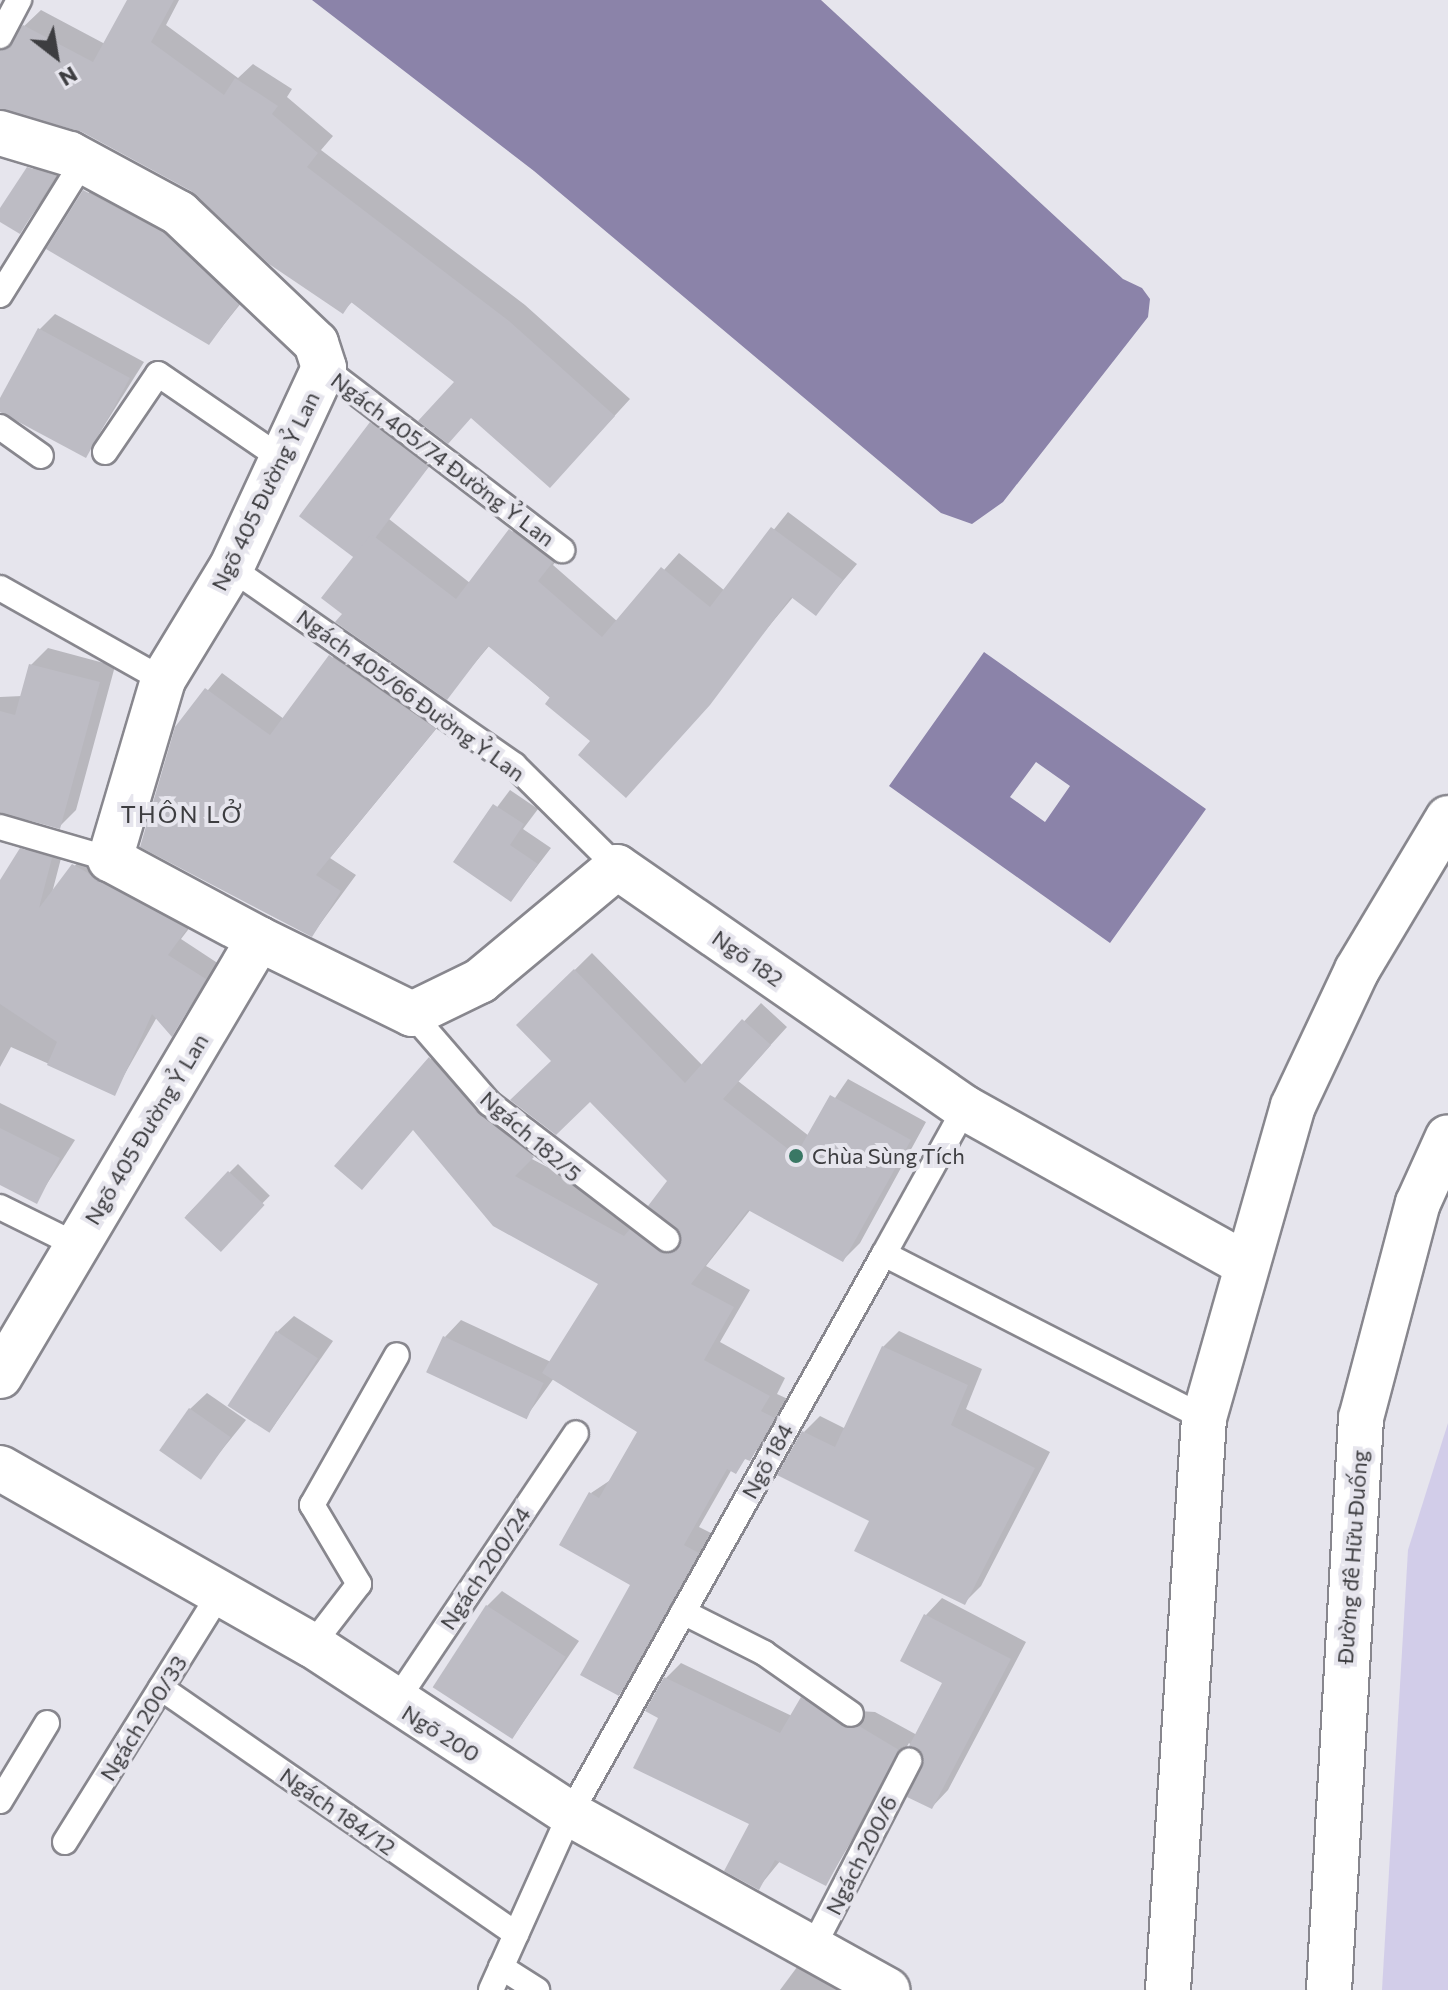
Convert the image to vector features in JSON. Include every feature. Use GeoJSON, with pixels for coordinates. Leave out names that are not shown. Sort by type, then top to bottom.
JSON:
{"type":"FeatureCollection","features":[{"type":"Feature","properties":{"kind":"street","name":"Ngõ 405 Đường Ỷ Lan"},"geometry":{"type":"LineString","coordinates":[[0,133],[84,160],[179,213],[220,248],[316,343],[324,368],[231,568],[163,680],[110,859]]}},
{"type":"Feature","properties":{"kind":"street"},"geometry":{"type":"LineString","coordinates":[[1168,1990],[1204,1418],[1243,1263],[1293,1106],[1357,970],[1448,818]]}},
{"type":"Feature","properties":{"kind":"street"},"geometry":{"type":"LineString","coordinates":[[110,859],[259,939],[412,1014],[480,981],[617,867]]}},
{"type":"Feature","properties":{"kind":"street","name":"Ngõ 182"},"geometry":{"type":"LineString","coordinates":[[617,867],[965,1108],[1243,1263]]}},
{"type":"Feature","properties":{"kind":"street","name":"Ngõ 405 Đường Ỷ Lan"},"geometry":{"type":"LineString","coordinates":[[0,1376],[259,939]]}},
{"type":"Feature","properties":{"kind":"street","name":"Đường đê Hữu Đuống"},"geometry":{"type":"LineString","coordinates":[[1329,1990],[1361,1418],[1418,1203],[1448,1137]]}},
{"type":"Feature","properties":{"kind":"street","name":"Ngõ 200"},"geometry":{"type":"LineString","coordinates":[[0,1468],[312,1645],[394,1704],[570,1814],[887,1990]]}},
{"type":"Feature","properties":{"kind":"lane"},"geometry":{"type":"LineString","coordinates":[[0,36],[19,0]]}},
{"type":"Feature","properties":{"kind":"lane"},"geometry":{"type":"LineString","coordinates":[[0,295],[84,160]]}},
{"type":"Feature","properties":{"kind":"lane","name":"Ngách 405/74 Đường Ỷ Lan"},"geometry":{"type":"LineString","coordinates":[[324,368],[562,550]]}},
{"type":"Feature","properties":{"kind":"lane"},"geometry":{"type":"LineString","coordinates":[[105,452],[158,374],[282,459]]}},
{"type":"Feature","properties":{"kind":"lane"},"geometry":{"type":"LineString","coordinates":[[0,427],[41,456]]}},
{"type":"Feature","properties":{"kind":"lane","name":"Ngách 405/66 Đường Ỷ Lan"},"geometry":{"type":"LineString","coordinates":[[231,568],[514,765],[617,867]]}},
{"type":"Feature","properties":{"kind":"lane"},"geometry":{"type":"LineString","coordinates":[[0,588],[163,680]]}},
{"type":"Feature","properties":{"kind":"lane"},"geometry":{"type":"LineString","coordinates":[[0,827],[110,859]]}},
{"type":"Feature","properties":{"kind":"lane","name":"Ngách 182/5"},"geometry":{"type":"LineString","coordinates":[[412,1014],[489,1103],[667,1239]]}},
{"type":"Feature","properties":{"kind":"lane","name":"Ngõ 184"},"geometry":{"type":"LineString","coordinates":[[491,1990],[570,1814],[965,1108]]}},
{"type":"Feature","properties":{"kind":"lane"},"geometry":{"type":"LineString","coordinates":[[0,1207],[77,1245]]}},
{"type":"Feature","properties":{"kind":"lane"},"geometry":{"type":"LineString","coordinates":[[884,1254],[1204,1418]]}},
{"type":"Feature","properties":{"kind":"lane"},"geometry":{"type":"LineString","coordinates":[[312,1645],[359,1584],[312,1505],[397,1355]]}},
{"type":"Feature","properties":{"kind":"lane","name":"Ngách 200/24"},"geometry":{"type":"LineString","coordinates":[[394,1704],[576,1433]]}},
{"type":"Feature","properties":{"kind":"lane","name":"Ngách 200/33"},"geometry":{"type":"LineString","coordinates":[[65,1842],[220,1593]]}},
{"type":"Feature","properties":{"kind":"lane"},"geometry":{"type":"LineString","coordinates":[[683,1612],[764,1653],[851,1714]]}},
{"type":"Feature","properties":{"kind":"lane","name":"Ngách 184/12"},"geometry":{"type":"LineString","coordinates":[[161,1688],[516,1934]]}},
{"type":"Feature","properties":{"kind":"lane"},"geometry":{"type":"LineString","coordinates":[[0,1801],[47,1723]]}},
{"type":"Feature","properties":{"kind":"lane","name":"Ngách 200/6"},"geometry":{"type":"LineString","coordinates":[[812,1949],[909,1761]]}},
{"type":"Feature","properties":{"kind":"lane"},"geometry":{"type":"LineString","coordinates":[[501,1967],[537,1990]]}},
{"type":"Feature","properties":{"kind":"shaded area"},"geometry":{"type":"Polygon","coordinates":[[[312,0],[821,0],[1123,279],[1142,288],[1150,299],[1148,317],[1003,502],[972,524],[941,513],[534,171],[312,0]]]}},
{"type":"Feature","properties":{"kind":"shaded area"},"geometry":{"type":"Polygon","coordinates":[[[984,652],[1206,809],[1110,943],[889,786],[984,652]],[[1036,762],[1010,797],[1045,822],[1070,786],[1036,762]]]}},
{"type":"Feature","properties":{"kind":"shaded area"},"geometry":{"type":"Polygon","coordinates":[[[1448,1423],[1448,1990],[1382,1990],[1408,1550],[1448,1423]]]}},
{"type":"Feature","properties":{"kind":"building"},"geometry":{"type":"Polygon","coordinates":[[[127,0],[174,0],[151,42],[224,95],[235,78],[278,106],[272,114],[318,153],[307,167],[509,321],[615,416],[550,488],[471,418],[448,444],[418,421],[454,382],[351,302],[343,314],[269,264],[191,191],[82,132],[0,109],[0,51],[23,25],[93,62],[127,0]]]}},
{"type":"Feature","properties":{"kind":"building"},"geometry":{"type":"Polygon","coordinates":[[[27,167],[56,176],[20,234],[0,222],[0,208],[27,167]]]}},
{"type":"Feature","properties":{"kind":"building"},"geometry":{"type":"Polygon","coordinates":[[[83,190],[164,233],[239,304],[209,345],[46,249],[83,190]]]}},
{"type":"Feature","properties":{"kind":"building"},"geometry":{"type":"Polygon","coordinates":[[[38,328],[130,378],[86,458],[0,412],[0,398],[38,328]]]}},
{"type":"Feature","properties":{"kind":"building"},"geometry":{"type":"Polygon","coordinates":[[[370,422],[429,467],[358,561],[299,516],[370,422]]]}},
{"type":"Feature","properties":{"kind":"building"},"geometry":{"type":"Polygon","coordinates":[[[771,527],[843,580],[816,616],[791,597],[710,705],[626,798],[578,755],[590,741],[545,704],[550,697],[488,646],[447,700],[335,622],[342,614],[321,598],[371,534],[456,599],[509,529],[553,562],[538,581],[602,637],[661,567],[710,607],[771,527]]]}},
{"type":"Feature","properties":{"kind":"building"},"geometry":{"type":"Polygon","coordinates":[[[329,655],[436,729],[316,875],[341,891],[312,937],[140,847],[175,727],[205,688],[270,735],[329,655]]]}},
{"type":"Feature","properties":{"kind":"building"},"geometry":{"type":"Polygon","coordinates":[[[29,664],[100,682],[60,829],[0,812],[0,711],[15,715],[29,664]]]}},
{"type":"Feature","properties":{"kind":"building"},"geometry":{"type":"Polygon","coordinates":[[[493,804],[524,824],[510,845],[538,864],[511,902],[453,862],[493,804]]]}},
{"type":"Feature","properties":{"kind":"building"},"geometry":{"type":"Polygon","coordinates":[[[20,848],[52,858],[39,908],[72,864],[187,929],[168,955],[206,979],[172,1037],[152,1014],[115,1096],[47,1065],[57,1042],[0,1004],[0,880],[20,848]]]}},
{"type":"Feature","properties":{"kind":"building"},"geometry":{"type":"Polygon","coordinates":[[[574,969],[685,1083],[742,1019],[771,1045],[723,1099],[796,1155],[830,1095],[911,1140],[843,1262],[748,1210],[691,1284],[734,1307],[704,1360],[770,1396],[761,1411],[775,1418],[750,1461],[745,1459],[736,1474],[727,1469],[684,1545],[699,1553],[619,1696],[580,1675],[630,1585],[559,1545],[589,1492],[599,1498],[637,1432],[542,1373],[598,1284],[493,1226],[413,1130],[362,1190],[334,1166],[429,1057],[478,1113],[534,1157],[515,1176],[624,1236],[630,1229],[664,1254],[678,1249],[680,1233],[648,1206],[667,1181],[590,1102],[556,1135],[510,1100],[551,1061],[516,1025],[574,969]]]}},
{"type":"Feature","properties":{"kind":"building"},"geometry":{"type":"Polygon","coordinates":[[[0,1128],[60,1158],[37,1204],[0,1185],[0,1128]]]}},
{"type":"Feature","properties":{"kind":"building"},"geometry":{"type":"Polygon","coordinates":[[[228,1171],[265,1205],[221,1252],[184,1218],[228,1171]]]}},
{"type":"Feature","properties":{"kind":"building"},"geometry":{"type":"Polygon","coordinates":[[[276,1331],[318,1358],[269,1433],[228,1406],[276,1331]]]}},
{"type":"Feature","properties":{"kind":"building"},"geometry":{"type":"Polygon","coordinates":[[[443,1336],[544,1383],[527,1419],[426,1372],[443,1336]]]}},
{"type":"Feature","properties":{"kind":"building"},"geometry":{"type":"Polygon","coordinates":[[[882,1346],[968,1385],[951,1425],[1035,1468],[965,1605],[854,1551],[869,1521],[777,1475],[802,1431],[835,1447],[882,1346]]]}},
{"type":"Feature","properties":{"kind":"building"},"geometry":{"type":"Polygon","coordinates":[[[189,1408],[231,1437],[201,1480],[159,1451],[189,1408]]]}},
{"type":"Feature","properties":{"kind":"building"},"geometry":{"type":"Polygon","coordinates":[[[486,1605],[566,1657],[512,1739],[433,1687],[486,1605]]]}},
{"type":"Feature","properties":{"kind":"building"},"geometry":{"type":"Polygon","coordinates":[[[924,1614],[1011,1659],[932,1809],[907,1797],[924,1761],[909,1746],[942,1683],[900,1661],[924,1614]]]}},
{"type":"Feature","properties":{"kind":"building"},"geometry":{"type":"Polygon","coordinates":[[[664,1677],[780,1733],[801,1697],[842,1726],[859,1726],[899,1750],[826,1886],[775,1860],[759,1890],[724,1871],[749,1824],[633,1768],[658,1718],[645,1711],[664,1677]]]}},
{"type":"Feature","properties":{"kind":"place","name":"Chùa Sùng Tích"},"geometry":{"type":"Point","coordinates":[796,1156]}},
{"type":"Feature","properties":{"kind":"district","name":"THÔN LỞ"},"geometry":{"type":"Point","coordinates":[182,814]}}]}
